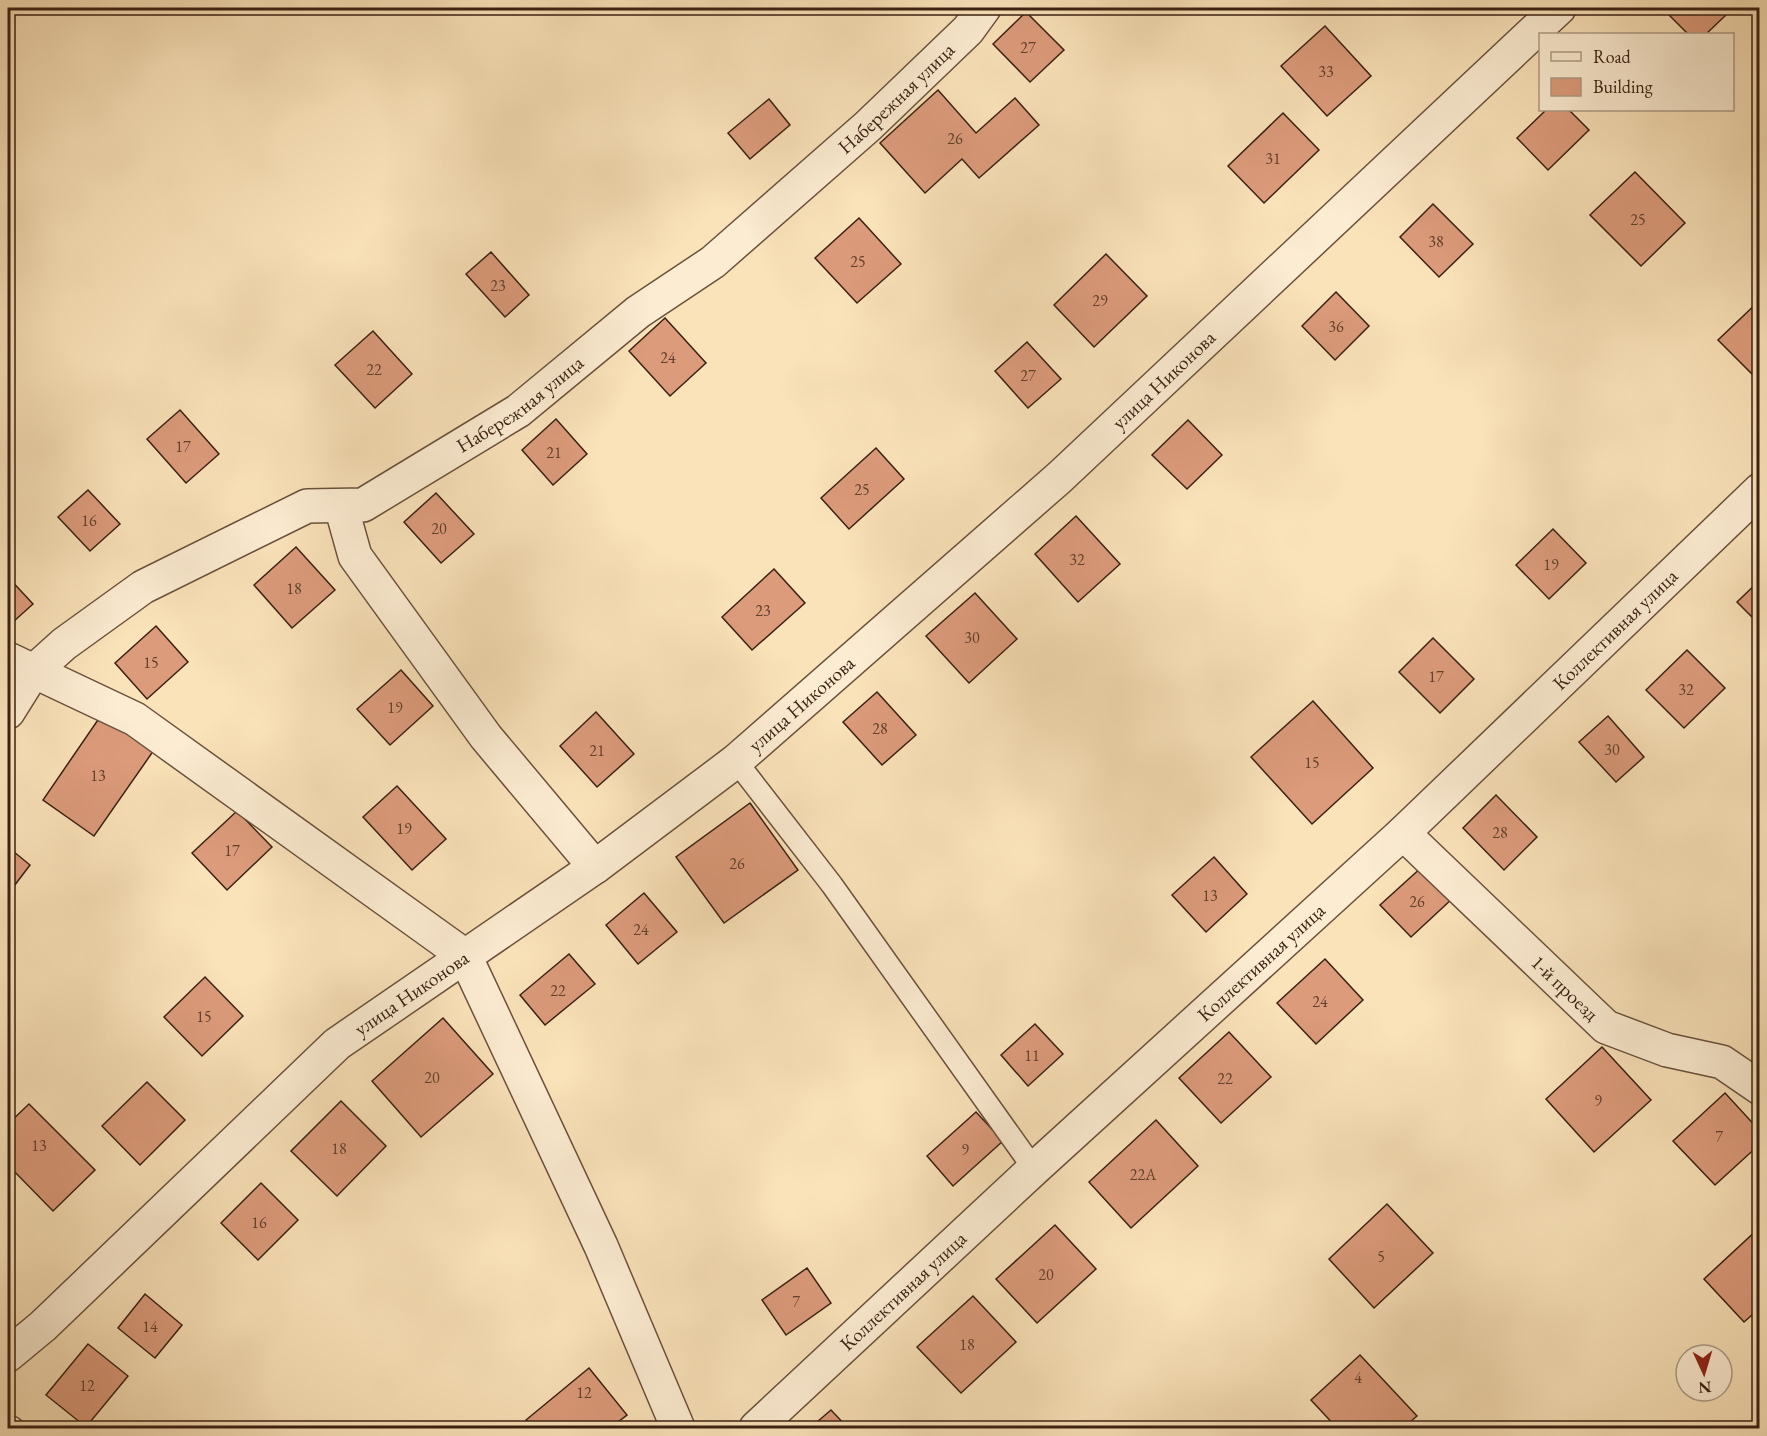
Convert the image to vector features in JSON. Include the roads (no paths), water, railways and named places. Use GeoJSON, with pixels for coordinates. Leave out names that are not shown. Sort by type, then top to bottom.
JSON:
{"type":"FeatureCollection","features":[{"type":"Feature","properties":{"kind":"street","name":"Набережная улица"},"geometry":{"type":"LineString","coordinates":[[8,712],[20,665],[64,644],[144,587],[307,506],[363,505],[518,411],[639,312],[713,262],[868,126],[968,30],[984,8]]}},
{"type":"Feature","properties":{"kind":"street","name":"улица Никонова"},"geometry":{"type":"LineString","coordinates":[[8,1355],[44,1326],[337,1044],[595,867],[736,761],[1060,477],[1559,8]]}},
{"type":"Feature","properties":{"kind":"street","name":"Коллективная улица"},"geometry":{"type":"LineString","coordinates":[[756,1428],[1034,1169],[1403,834],[1760,490]]}},
{"type":"Feature","properties":{"kind":"street"},"geometry":{"type":"LineString","coordinates":[[341,506],[355,556],[486,737],[595,867]]}},
{"type":"Feature","properties":{"kind":"street"},"geometry":{"type":"LineString","coordinates":[[20,665],[135,719],[465,956],[601,1246],[678,1428]]}},
{"type":"Feature","properties":{"kind":"street","name":"1-й проезд"},"geometry":{"type":"LineString","coordinates":[[1403,834],[1606,1027],[1667,1050],[1722,1062],[1760,1088]]}},
{"type":"Feature","properties":{"kind":"lane"},"geometry":{"type":"LineString","coordinates":[[736,761],[832,885],[1034,1169]]}},
{"type":"Feature","properties":{"kind":"lane"},"geometry":{"type":"LineString","coordinates":[[8,1425],[13,1428]]}}]}
